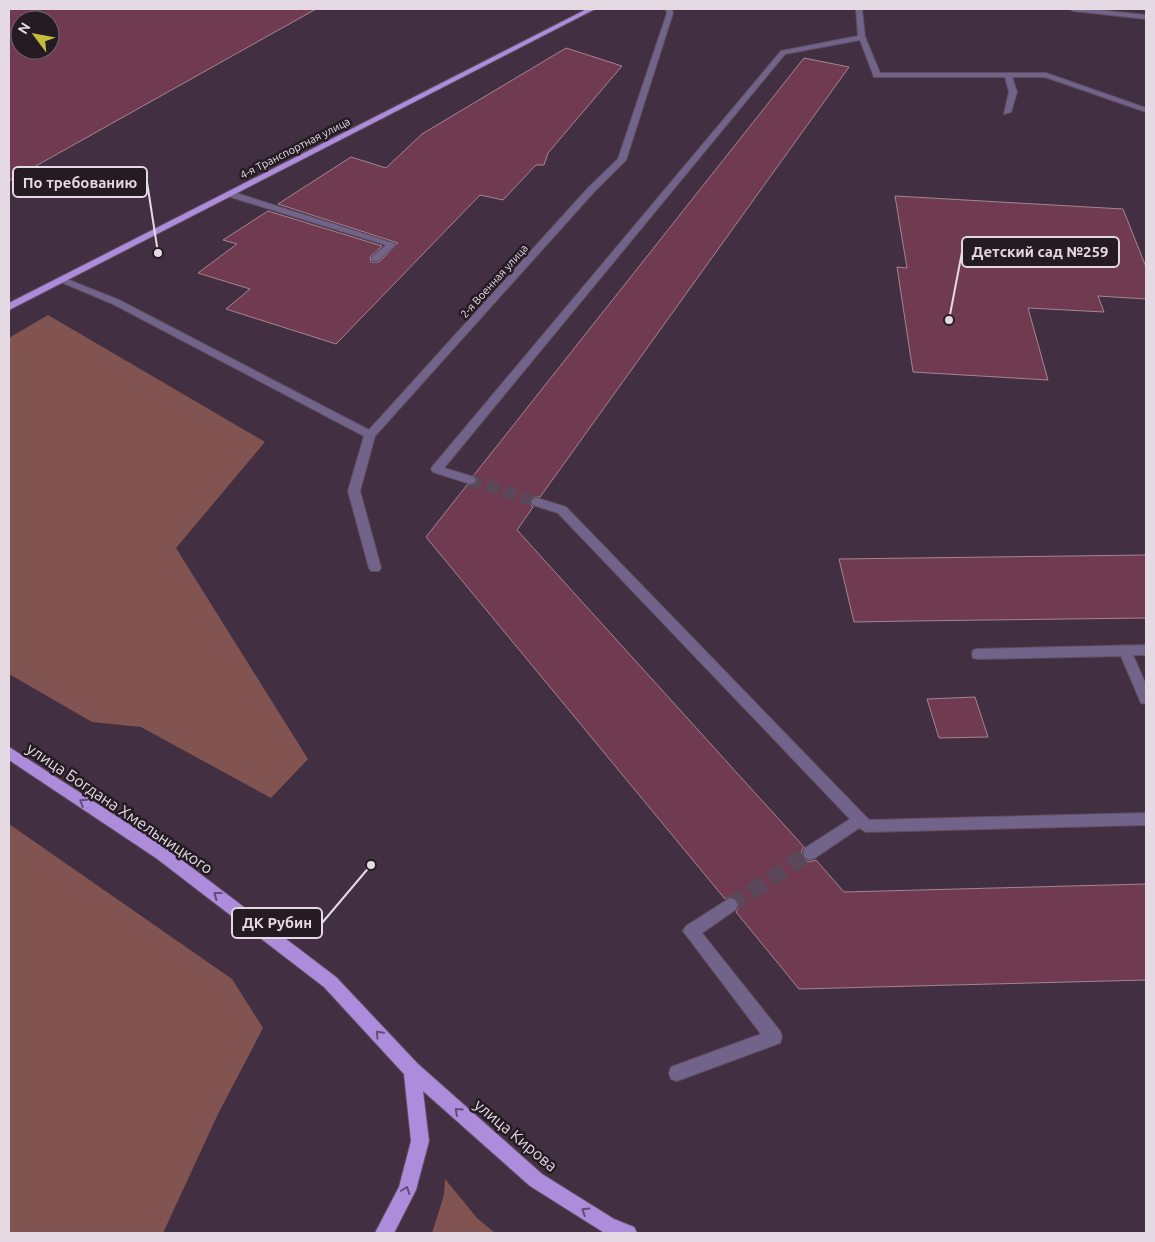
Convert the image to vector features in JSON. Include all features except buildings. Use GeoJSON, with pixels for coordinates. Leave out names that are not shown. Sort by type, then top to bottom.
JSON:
{"type":"FeatureCollection","features":[{"type":"Feature","properties":{"kind":"main road","name":"4-я Транспортная улица"},"geometry":{"type":"LineString","coordinates":[[9,307],[592,9]]}},
{"type":"Feature","properties":{"kind":"main road","name":"улица Богдана Хмельницкого"},"geometry":{"type":"LineString","coordinates":[[9,753],[161,853],[330,982],[412,1070]]}},
{"type":"Feature","properties":{"kind":"main road"},"geometry":{"type":"LineString","coordinates":[[384,1233],[407,1190],[420,1141],[412,1070]]}},
{"type":"Feature","properties":{"kind":"main road","name":"улица Кирова"},"geometry":{"type":"LineString","coordinates":[[412,1070],[536,1180],[608,1226],[628,1233]]}},
{"type":"Feature","properties":{"kind":"street","name":"2-я Военная улица"},"geometry":{"type":"LineString","coordinates":[[375,568],[354,491],[370,435],[584,198],[622,160],[670,13],[669,9]]}},
{"type":"Feature","properties":{"kind":"street"},"geometry":{"type":"LineString","coordinates":[[859,9],[862,37],[877,75],[1046,75],[1146,110]]}},
{"type":"Feature","properties":{"kind":"street"},"geometry":{"type":"LineString","coordinates":[[1074,9],[1146,17]]}},
{"type":"Feature","properties":{"kind":"street"},"geometry":{"type":"LineString","coordinates":[[470,480],[438,469],[783,52],[862,37]]}},
{"type":"Feature","properties":{"kind":"street"},"geometry":{"type":"LineString","coordinates":[[1007,112],[1013,92],[1008,75]]}},
{"type":"Feature","properties":{"kind":"street"},"geometry":{"type":"LineString","coordinates":[[230,194],[392,244],[375,259]]}},
{"type":"Feature","properties":{"kind":"street"},"geometry":{"type":"LineString","coordinates":[[61,280],[116,302],[370,435]]}},
{"type":"Feature","properties":{"kind":"street"},"geometry":{"type":"LineString","coordinates":[[537,502],[562,510],[866,826],[1146,819]]}},
{"type":"Feature","properties":{"kind":"street"},"geometry":{"type":"LineString","coordinates":[[978,654],[1146,650]]}},
{"type":"Feature","properties":{"kind":"street"},"geometry":{"type":"LineString","coordinates":[[1125,651],[1146,699]]}},
{"type":"Feature","properties":{"kind":"street"},"geometry":{"type":"LineString","coordinates":[[810,853],[860,820]]}},
{"type":"Feature","properties":{"kind":"street"},"geometry":{"type":"LineString","coordinates":[[677,1073],[774,1037],[691,932],[730,905]]}},
{"type":"Feature","properties":{"kind":"shaded area"},"geometry":{"type":"Polygon","coordinates":[[[48,315],[265,442],[176,548],[308,759],[271,798],[141,727],[92,722],[9,674],[9,338],[48,315]]]}},
{"type":"Feature","properties":{"kind":"shaded area"},"geometry":{"type":"Polygon","coordinates":[[[9,824],[232,979],[263,1028],[218,1114],[163,1233],[9,1233],[9,824]]]}},
{"type":"Feature","properties":{"kind":"shaded area"},"geometry":{"type":"Polygon","coordinates":[[[445,1179],[477,1218],[495,1233],[432,1233],[444,1195],[445,1179]]]}},
{"type":"Feature","properties":{"kind":"tunnel"},"geometry":{"type":"LineString","coordinates":[[470,480],[537,502]]}},
{"type":"Feature","properties":{"kind":"tunnel"},"geometry":{"type":"LineString","coordinates":[[730,905],[810,853]]}},
{"type":"Feature","properties":{"kind":"place","name":"По требованию"},"geometry":{"type":"Point","coordinates":[158,253]}},
{"type":"Feature","properties":{"kind":"place","name":"Детский сад №259"},"geometry":{"type":"Point","coordinates":[949,320]}},
{"type":"Feature","properties":{"kind":"place","name":"ДК Рубин"},"geometry":{"type":"Point","coordinates":[371,865]}}]}
